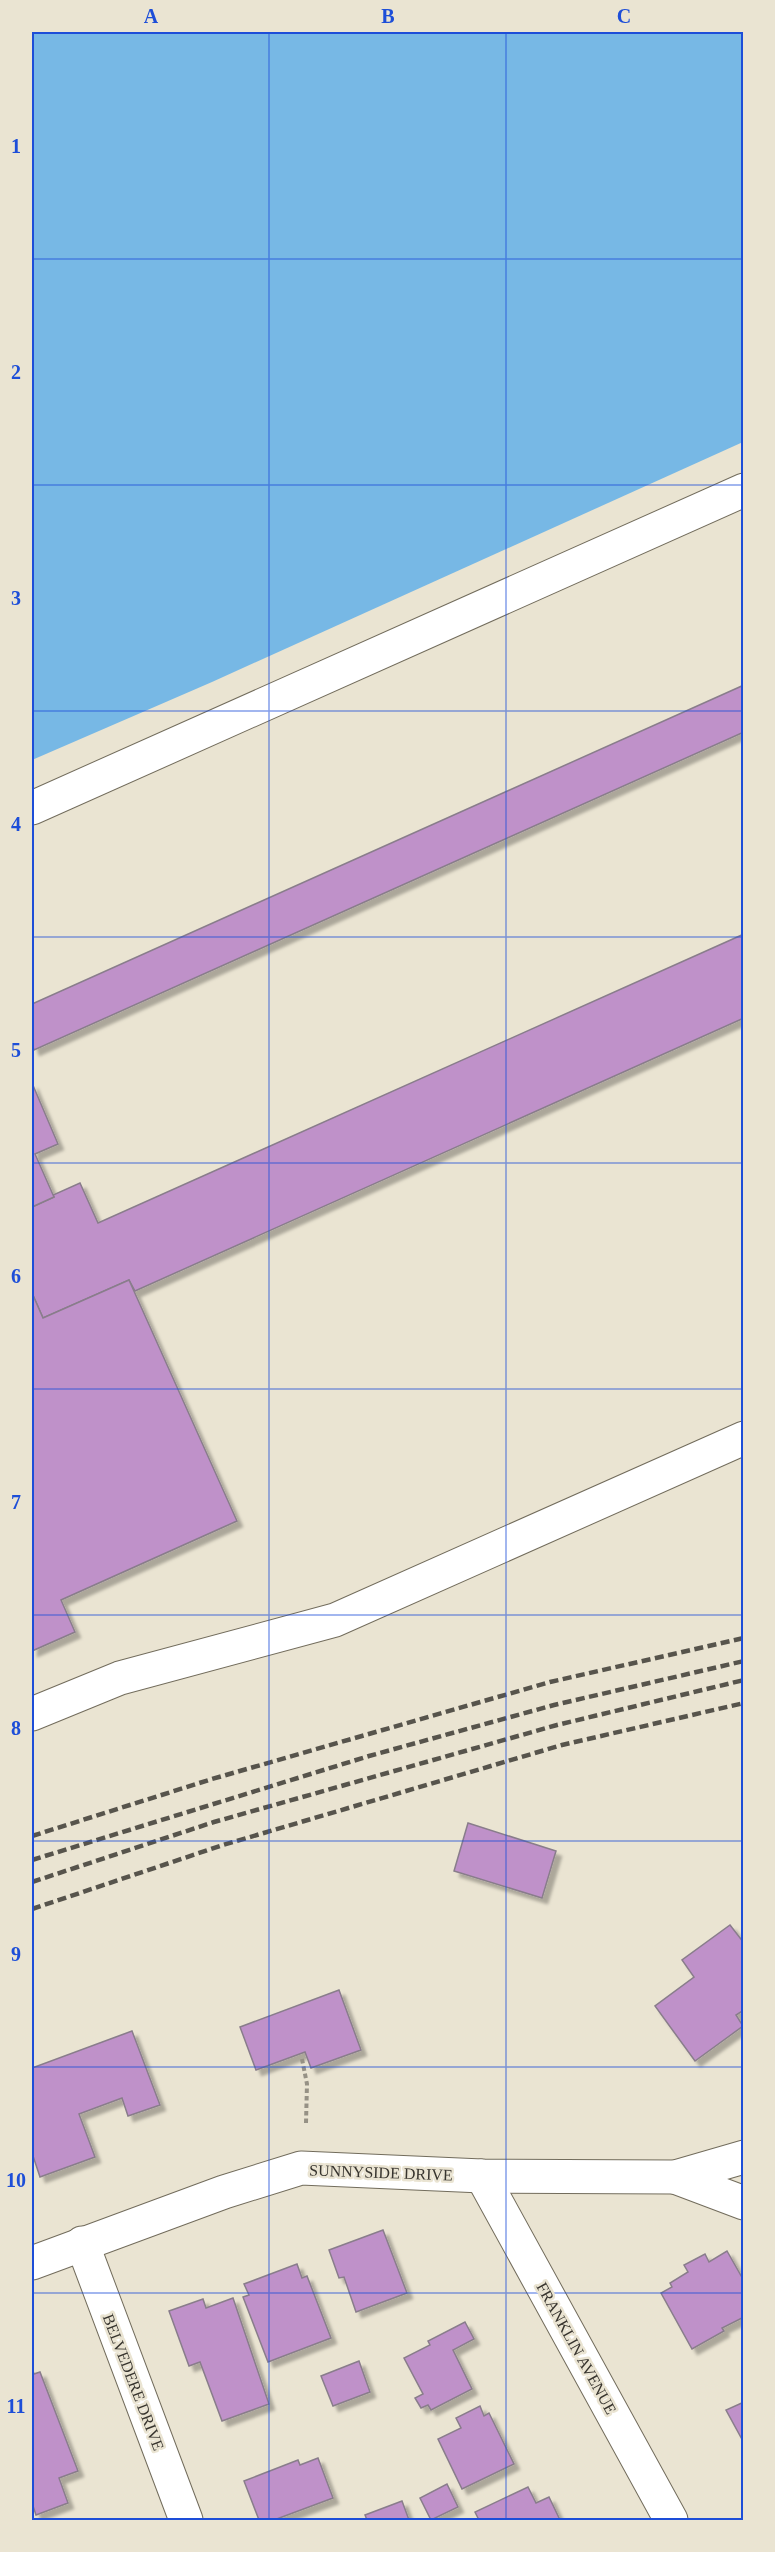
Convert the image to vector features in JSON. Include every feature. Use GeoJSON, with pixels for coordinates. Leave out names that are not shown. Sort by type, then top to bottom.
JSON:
{"type":"FeatureCollection","features":[{"type":"Feature","properties":{"kind":"street"},"geometry":{"type":"LineString","coordinates":[[32,808],[744,490]]}},
{"type":"Feature","properties":{"kind":"street"},"geometry":{"type":"LineString","coordinates":[[32,1714],[120,1678],[335,1620],[744,1438]]}},
{"type":"Feature","properties":{"kind":"street","name":"SUNNYSIDE DRIVE"},"geometry":{"type":"LineString","coordinates":[[32,2263],[224,2192],[301,2168],[482,2176],[675,2177],[744,2157]]}},
{"type":"Feature","properties":{"kind":"street","name":"FRANKLIN AVENUE"},"geometry":{"type":"LineString","coordinates":[[482,2176],[671,2520]]}},
{"type":"Feature","properties":{"kind":"street"},"geometry":{"type":"LineString","coordinates":[[675,2177],[744,2204]]}},
{"type":"Feature","properties":{"kind":"street","name":"BELVEDERE DRIVE"},"geometry":{"type":"LineString","coordinates":[[82,2243],[186,2520]]}},
{"type":"Feature","properties":{"kind":"path"},"geometry":{"type":"LineString","coordinates":[[302,2059],[307,2084],[306,2123]]}},
{"type":"Feature","properties":{"kind":"water"},"geometry":{"type":"Polygon","coordinates":[[[32,32],[743,32],[743,442],[212,682],[32,760],[32,32]]]}},
{"type":"Feature","properties":{"kind":"building"},"geometry":{"type":"Polygon","coordinates":[[[744,685],[744,732],[34,1050],[32,1004],[744,685]]]}},
{"type":"Feature","properties":{"kind":"building"},"geometry":{"type":"Polygon","coordinates":[[[744,934],[744,1018],[135,1291],[129,1280],[43,1318],[32,1293],[32,1207],[54,1197],[53,1195],[80,1183],[98,1223],[744,934]]]}},
{"type":"Feature","properties":{"kind":"building"},"geometry":{"type":"Polygon","coordinates":[[[32,1083],[58,1144],[35,1154],[54,1197],[32,1207],[32,1083]]]}},
{"type":"Feature","properties":{"kind":"building"},"geometry":{"type":"Polygon","coordinates":[[[129,1280],[237,1521],[61,1600],[75,1632],[32,1651],[32,1293],[43,1318],[129,1280]]]}},
{"type":"Feature","properties":{"kind":"building"},"geometry":{"type":"Polygon","coordinates":[[[468,1823],[556,1851],[542,1898],[454,1871],[468,1823]]]}},
{"type":"Feature","properties":{"kind":"building"},"geometry":{"type":"Polygon","coordinates":[[[730,1925],[744,1943],[744,2010],[736,2015],[743,2026],[695,2061],[655,2006],[694,1977],[682,1960],[730,1925]]]}},
{"type":"Feature","properties":{"kind":"building"},"geometry":{"type":"Polygon","coordinates":[[[339,1990],[361,2050],[311,2068],[305,2052],[256,2070],[240,2027],[339,1990]]]}},
{"type":"Feature","properties":{"kind":"building"},"geometry":{"type":"Polygon","coordinates":[[[132,2031],[160,2105],[128,2116],[122,2098],[79,2114],[95,2157],[40,2177],[32,2153],[32,2068],[132,2031]]]}},
{"type":"Feature","properties":{"kind":"building"},"geometry":{"type":"Polygon","coordinates":[[[383,2230],[407,2293],[356,2312],[344,2277],[339,2278],[329,2250],[383,2230]]]}},
{"type":"Feature","properties":{"kind":"building"},"geometry":{"type":"Polygon","coordinates":[[[727,2251],[744,2281],[744,2317],[722,2328],[724,2331],[692,2349],[661,2293],[672,2287],[670,2283],[688,2272],[684,2265],[705,2254],[709,2262],[727,2251]]]}},
{"type":"Feature","properties":{"kind":"building"},"geometry":{"type":"Polygon","coordinates":[[[297,2264],[302,2278],[307,2276],[331,2338],[268,2362],[243,2297],[249,2295],[244,2284],[297,2264]]]}},
{"type":"Feature","properties":{"kind":"building"},"geometry":{"type":"Polygon","coordinates":[[[233,2298],[269,2404],[222,2421],[200,2362],[189,2366],[169,2311],[203,2299],[206,2308],[233,2298]]]}},
{"type":"Feature","properties":{"kind":"building"},"geometry":{"type":"Polygon","coordinates":[[[465,2322],[474,2339],[453,2350],[472,2389],[431,2410],[428,2405],[421,2408],[415,2398],[423,2394],[404,2358],[430,2345],[428,2341],[465,2322]]]}},
{"type":"Feature","properties":{"kind":"building"},"geometry":{"type":"Polygon","coordinates":[[[359,2361],[370,2392],[333,2406],[321,2376],[359,2361]]]}},
{"type":"Feature","properties":{"kind":"building"},"geometry":{"type":"Polygon","coordinates":[[[32,2368],[34,2374],[40,2372],[78,2471],[59,2478],[68,2503],[36,2515],[32,2503],[32,2368]]]}},
{"type":"Feature","properties":{"kind":"building"},"geometry":{"type":"Polygon","coordinates":[[[744,2402],[744,2443],[726,2410],[744,2402]]]}},
{"type":"Feature","properties":{"kind":"building"},"geometry":{"type":"Polygon","coordinates":[[[480,2406],[484,2416],[489,2413],[514,2464],[462,2489],[438,2439],[461,2428],[456,2418],[480,2406]]]}},
{"type":"Feature","properties":{"kind":"building"},"geometry":{"type":"Polygon","coordinates":[[[318,2458],[333,2498],[274,2520],[259,2520],[244,2481],[298,2460],[300,2465],[318,2458]]]}},
{"type":"Feature","properties":{"kind":"building"},"geometry":{"type":"Polygon","coordinates":[[[447,2484],[458,2507],[431,2520],[420,2498],[447,2484]]]}},
{"type":"Feature","properties":{"kind":"building"},"geometry":{"type":"Polygon","coordinates":[[[528,2487],[536,2503],[549,2497],[560,2520],[479,2520],[475,2512],[528,2487]]]}},
{"type":"Feature","properties":{"kind":"building"},"geometry":{"type":"Polygon","coordinates":[[[402,2501],[409,2520],[367,2520],[365,2515],[402,2501]]]}},
{"type":"Feature","properties":{"kind":"railway"},"geometry":{"type":"LineString","coordinates":[[32,1836],[212,1779],[550,1682],[744,1638]]}},
{"type":"Feature","properties":{"kind":"railway"},"geometry":{"type":"LineString","coordinates":[[32,1860],[369,1756],[554,1705],[744,1661]]}},
{"type":"Feature","properties":{"kind":"railway"},"geometry":{"type":"LineString","coordinates":[[32,1882],[214,1822],[557,1725],[744,1680]]}},
{"type":"Feature","properties":{"kind":"railway"},"geometry":{"type":"LineString","coordinates":[[32,1909],[223,1845],[562,1745],[744,1703]]}}]}
